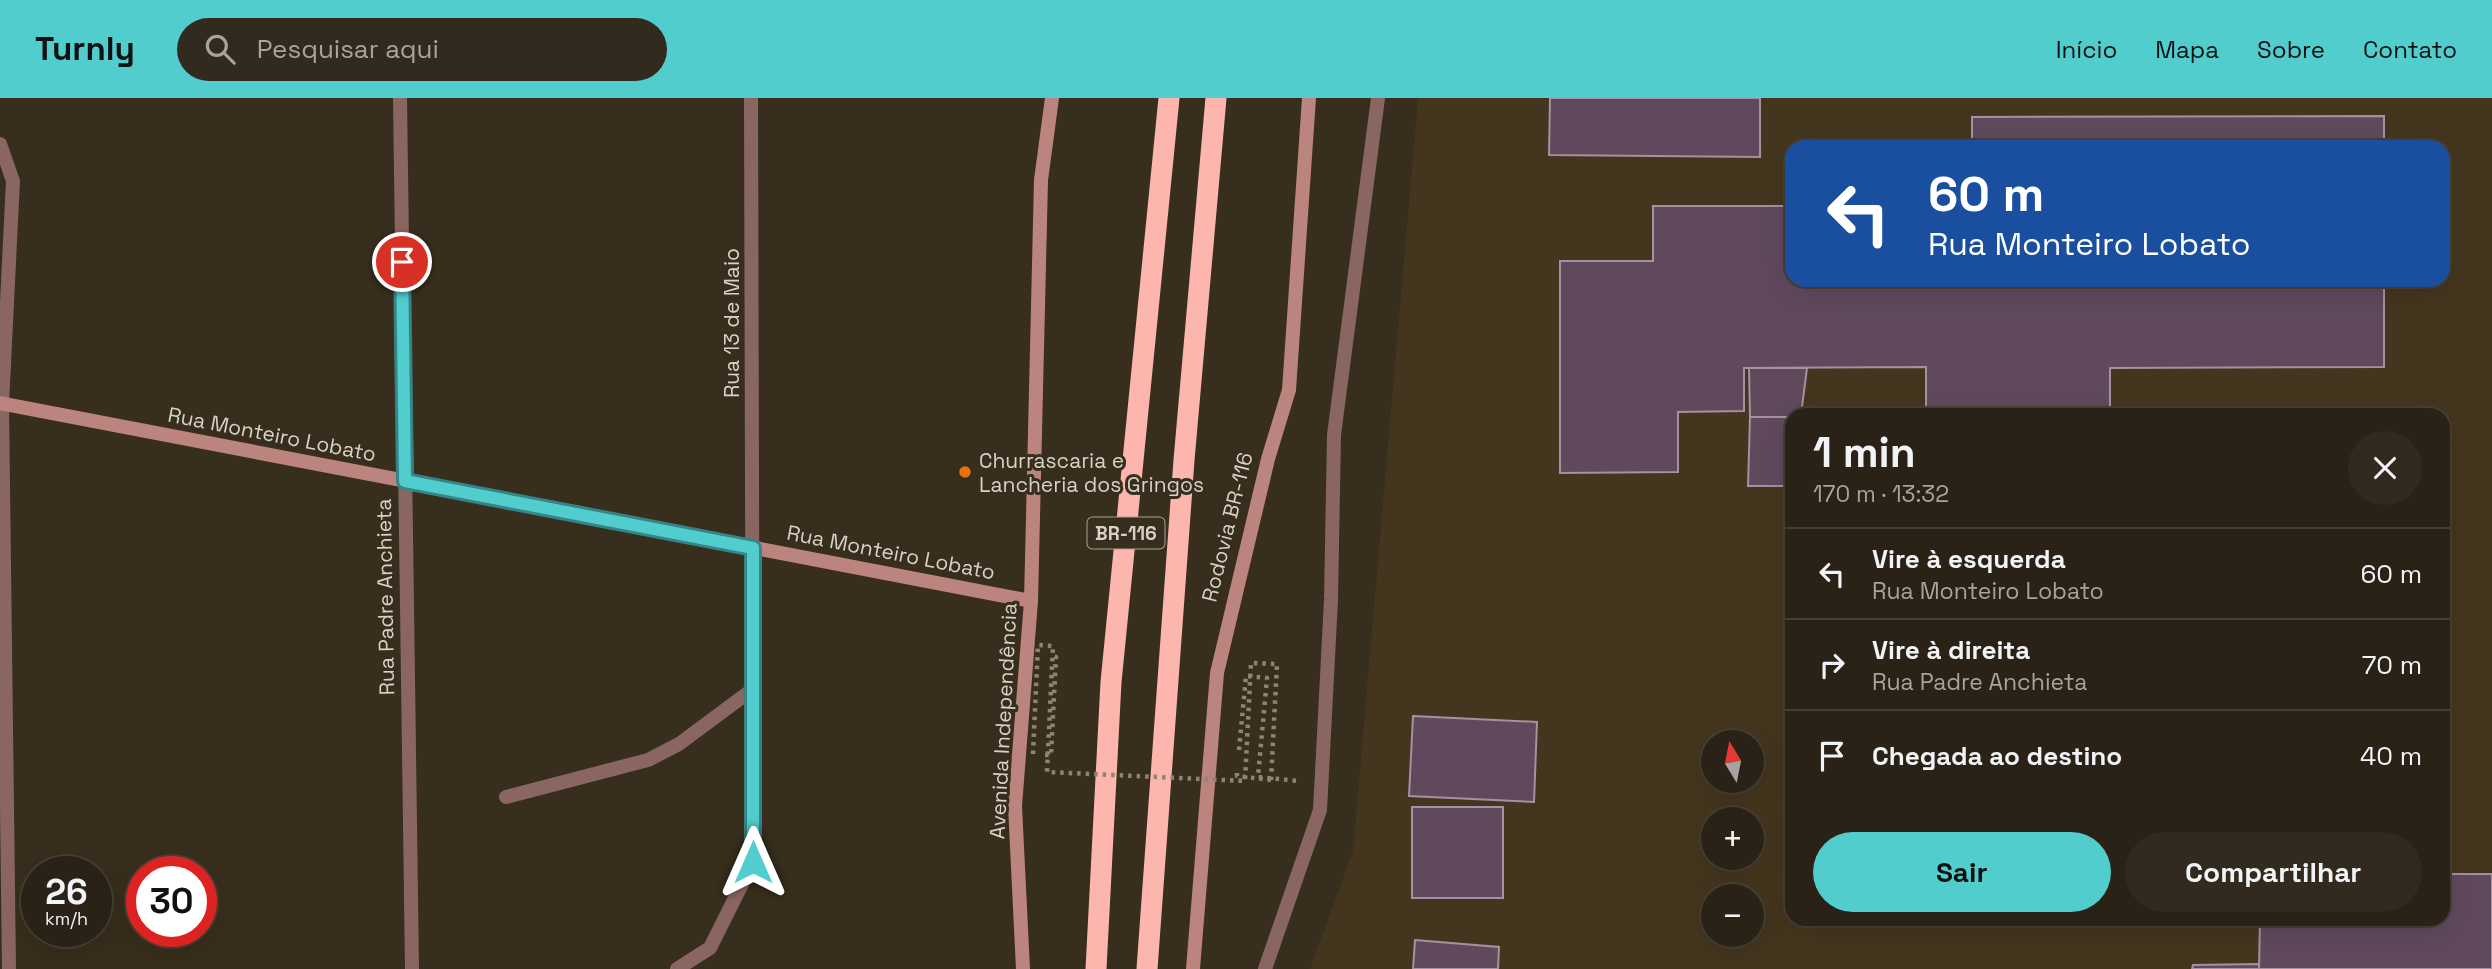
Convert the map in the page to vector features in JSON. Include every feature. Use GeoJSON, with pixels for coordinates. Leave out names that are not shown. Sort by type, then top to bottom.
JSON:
{"type":"FeatureCollection","features":[{"type":"Feature","properties":{"kind":"highway","name":"BR-116"},"geometry":{"type":"LineString","coordinates":[[1096,969],[1111,682],[1169,98]]}},
{"type":"Feature","properties":{"kind":"highway","name":"Rodovia BR-116"},"geometry":{"type":"LineString","coordinates":[[1147,969],[1184,460],[1216,98]]}},
{"type":"Feature","properties":{"kind":"street","name":"Rua Padre Anchieta"},"geometry":{"type":"LineString","coordinates":[[400,98],[412,969]]}},
{"type":"Feature","properties":{"kind":"street","name":"Rua 13 de Maio"},"geometry":{"type":"LineString","coordinates":[[677,969],[710,948],[753,862],[751,98]]}},
{"type":"Feature","properties":{"kind":"street","name":"Avenida Independência"},"geometry":{"type":"LineString","coordinates":[[1023,969],[1015,806],[1031,601],[1041,180],[1052,98]]}},
{"type":"Feature","properties":{"kind":"street","name":"Rodovia BR-116"},"geometry":{"type":"LineString","coordinates":[[1193,969],[1217,673],[1268,459],[1289,390],[1308,98]]}},
{"type":"Feature","properties":{"kind":"street"},"geometry":{"type":"LineString","coordinates":[[1265,969],[1320,810],[1331,600],[1334,435],[1378,98]]}},
{"type":"Feature","properties":{"kind":"street"},"geometry":{"type":"LineString","coordinates":[[0,144],[13,181],[1,403],[4,903],[9,969]]}},
{"type":"Feature","properties":{"kind":"street","name":"Rua Monteiro Lobato"},"geometry":{"type":"LineString","coordinates":[[1,403],[1031,601]]}},
{"type":"Feature","properties":{"kind":"street"},"geometry":{"type":"LineString","coordinates":[[506,797],[648,760],[679,744],[753,689]]}},
{"type":"Feature","properties":{"kind":"path"},"geometry":{"type":"LineString","coordinates":[[1033,754],[1038,645],[1054,646],[1047,772],[1245,781],[1251,663],[1277,664],[1271,780],[1237,776],[1238,764]]}},
{"type":"Feature","properties":{"kind":"path"},"geometry":{"type":"LineString","coordinates":[[1239,751],[1247,676],[1267,678],[1258,777],[1321,783]]}},
{"type":"Feature","properties":{"kind":"shaded area"},"geometry":{"type":"Polygon","coordinates":[[[1418,98],[2492,98],[2492,969],[1310,969],[1353,851],[1418,98]]]}},
{"type":"Feature","properties":{"kind":"building"},"geometry":{"type":"Polygon","coordinates":[[[1550,98],[1760,98],[1760,157],[1549,155],[1550,98]]]}},
{"type":"Feature","properties":{"kind":"building"},"geometry":{"type":"Polygon","coordinates":[[[2384,116],[2384,140],[1972,140],[1972,117],[2384,116]]]}},
{"type":"Feature","properties":{"kind":"building"},"geometry":{"type":"Polygon","coordinates":[[[1653,206],[1785,206],[1785,287],[2384,287],[2384,367],[2110,368],[2110,408],[1926,408],[1926,367],[1744,368],[1744,411],[1678,412],[1678,472],[1560,473],[1560,261],[1653,261],[1653,206]]]}},
{"type":"Feature","properties":{"kind":"building"},"geometry":{"type":"Polygon","coordinates":[[[1749,368],[1807,368],[1802,408],[1785,408],[1785,417],[1750,417],[1749,368]]]}},
{"type":"Feature","properties":{"kind":"building"},"geometry":{"type":"Polygon","coordinates":[[[1750,417],[1785,417],[1785,486],[1748,486],[1750,417]]]}},
{"type":"Feature","properties":{"kind":"building"},"geometry":{"type":"Polygon","coordinates":[[[1413,716],[1537,722],[1534,802],[1409,796],[1413,716]]]}},
{"type":"Feature","properties":{"kind":"building"},"geometry":{"type":"Polygon","coordinates":[[[1412,807],[1503,807],[1503,898],[1412,898],[1412,807]]]}},
{"type":"Feature","properties":{"kind":"building"},"geometry":{"type":"Polygon","coordinates":[[[2450,874],[2492,874],[2492,969],[2259,969],[2260,926],[2450,926],[2450,874]]]}},
{"type":"Feature","properties":{"kind":"building"},"geometry":{"type":"Polygon","coordinates":[[[1415,940],[1499,947],[1498,969],[1413,969],[1415,940]]]}},
{"type":"Feature","properties":{"kind":"building"},"geometry":{"type":"Polygon","coordinates":[[[2259,964],[2259,969],[2192,969],[2193,965],[2259,964]]]}},
{"type":"Feature","properties":{"kind":"place","name":"Churrascaria e Lancheria dos Gringos"},"geometry":{"type":"Point","coordinates":[965,472]}},
{"type":"Feature","properties":{"kind":"route"},"geometry":{"type":"LineString","coordinates":[[402,262],[405,481],[753,548],[753,862]]}}]}
